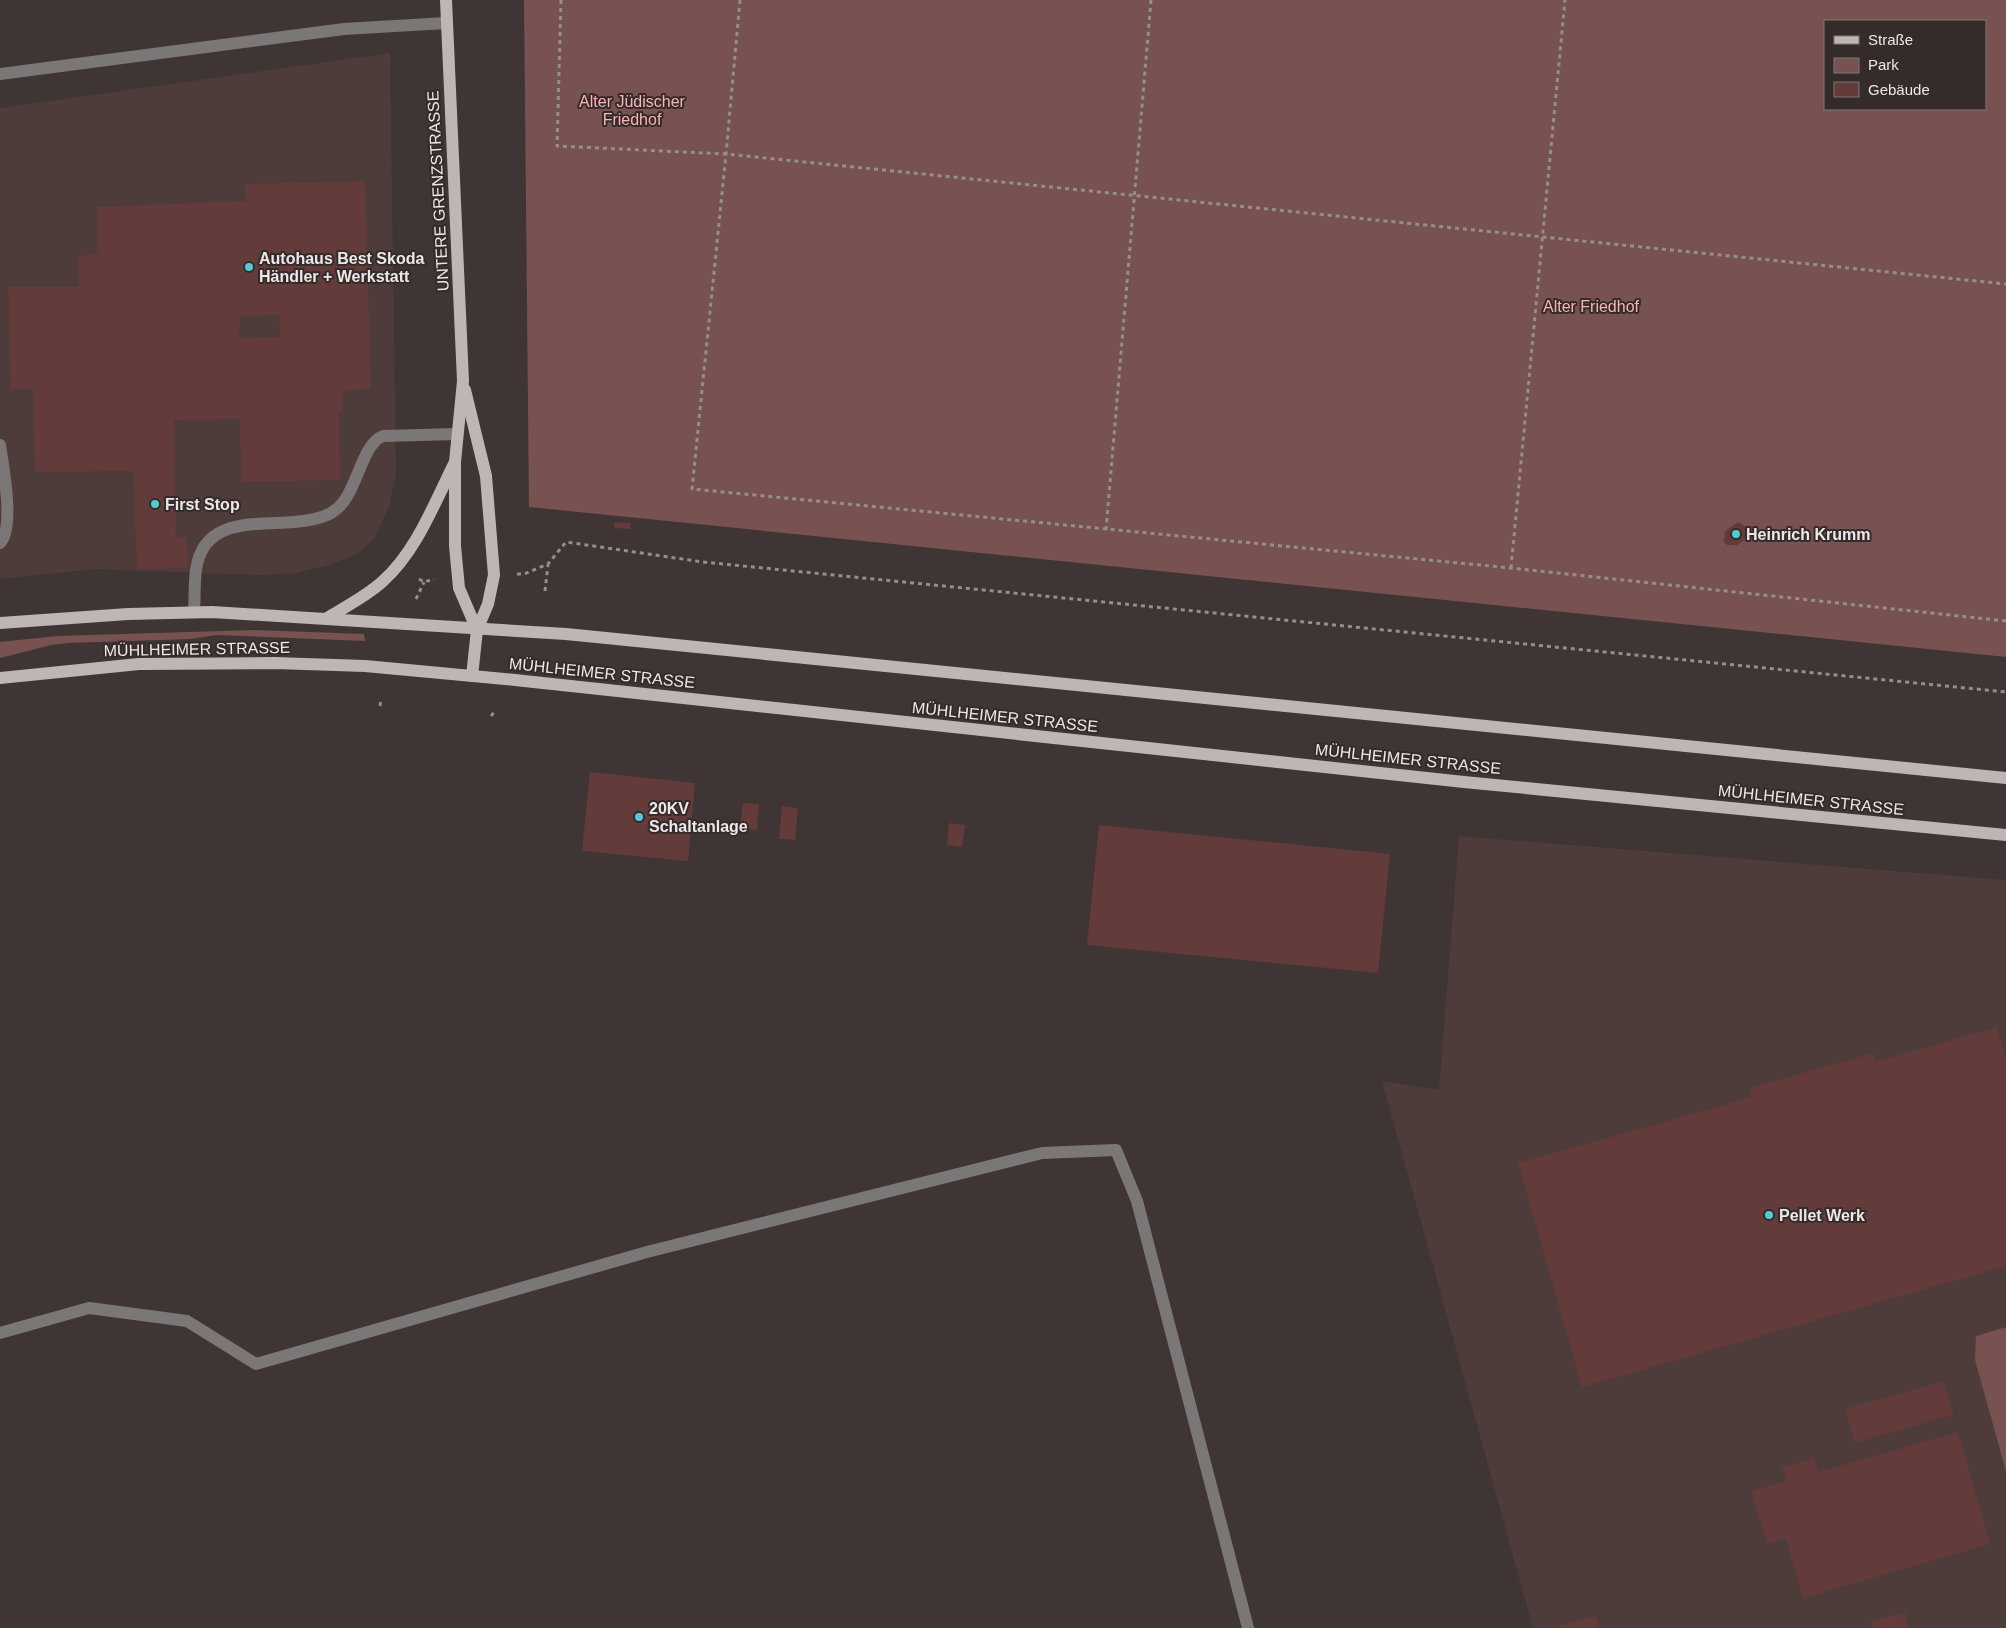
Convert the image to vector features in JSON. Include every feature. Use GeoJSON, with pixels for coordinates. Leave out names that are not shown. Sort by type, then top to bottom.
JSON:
{"type":"FeatureCollection","features":[{"type":"Feature","properties":{"kind":"main road","name":"UNTERE GRENZSTRASSE"},"geometry":{"type":"LineString","coordinates":[[446,0],[463,381],[455,462],[455,546],[459,588],[478,630]]}},
{"type":"Feature","properties":{"kind":"main road","name":"UNTERE GRENZSTRASSE"},"geometry":{"type":"LineString","coordinates":[[463,381],[486,476],[494,575],[488,604],[478,630]]}},
{"type":"Feature","properties":{"kind":"main road"},"geometry":{"type":"LineString","coordinates":[[327,618],[368,593],[396,567],[422,526],[455,462]]}},
{"type":"Feature","properties":{"kind":"main road","name":"MÜHLHEIMER STRASSE"},"geometry":{"type":"LineString","coordinates":[[0,623],[128,614],[194,612],[327,618],[478,630],[566,634],[2006,778]]}},
{"type":"Feature","properties":{"kind":"main road"},"geometry":{"type":"LineString","coordinates":[[472,676],[478,630]]}},
{"type":"Feature","properties":{"kind":"main road","name":"MÜHLHEIMER STRASSE"},"geometry":{"type":"LineString","coordinates":[[0,678],[138,664],[275,662],[365,666],[1454,781],[2006,835]]}},
{"type":"Feature","properties":{"kind":"street"},"geometry":{"type":"LineString","coordinates":[[0,74],[344,29],[446,23]]}},
{"type":"Feature","properties":{"kind":"street"},"geometry":{"type":"LineString","coordinates":[[194,612],[198,559],[202,549],[213,535],[226,528],[300,521],[332,513],[342,505],[372,443],[377,438],[383,436],[458,434]]}},
{"type":"Feature","properties":{"kind":"street"},"geometry":{"type":"LineString","coordinates":[[0,445],[7,502],[6,528],[3,540],[0,543]]}},
{"type":"Feature","properties":{"kind":"street"},"geometry":{"type":"LineString","coordinates":[[0,1333],[88,1308],[187,1321],[256,1364],[647,1252],[1042,1153],[1116,1150],[1137,1201],[1248,1628]]}},
{"type":"Feature","properties":{"kind":"path"},"geometry":{"type":"LineString","coordinates":[[562,0],[557,146],[726,154],[2006,284]]}},
{"type":"Feature","properties":{"kind":"path"},"geometry":{"type":"LineString","coordinates":[[740,0],[692,489],[1511,568],[2006,620]]}},
{"type":"Feature","properties":{"kind":"path"},"geometry":{"type":"LineString","coordinates":[[1106,530],[1151,0]]}},
{"type":"Feature","properties":{"kind":"path"},"geometry":{"type":"LineString","coordinates":[[1511,568],[1565,0]]}},
{"type":"Feature","properties":{"kind":"path"},"geometry":{"type":"LineString","coordinates":[[524,574],[548,564],[566,542],[703,562],[2006,692]]}},
{"type":"Feature","properties":{"kind":"path"},"geometry":{"type":"LineString","coordinates":[[545,591],[548,564]]}},
{"type":"Feature","properties":{"kind":"path"},"geometry":{"type":"LineString","coordinates":[[413,576],[424,582],[436,578]]}},
{"type":"Feature","properties":{"kind":"path"},"geometry":{"type":"LineString","coordinates":[[415,603],[424,582]]}},
{"type":"Feature","properties":{"kind":"path"},"geometry":{"type":"LineString","coordinates":[[380,706],[381,699]]}},
{"type":"Feature","properties":{"kind":"path"},"geometry":{"type":"LineString","coordinates":[[491,716],[495,711]]}},
{"type":"Feature","properties":{"kind":"shaded area"},"geometry":{"type":"Polygon","coordinates":[[[390,53],[396,475],[389,507],[374,539],[356,555],[325,566],[291,574],[258,575],[96,569],[0,579],[0,108],[390,53]]]}},
{"type":"Feature","properties":{"kind":"shaded area"},"geometry":{"type":"Polygon","coordinates":[[[1459,836],[2006,880],[2006,1327],[1976,1336],[2006,1443],[2006,1628],[1533,1628],[1382,1081],[1439,1090],[1459,836]]]}},
{"type":"Feature","properties":{"kind":"green space","name":"Alter Friedhof"},"geometry":{"type":"Polygon","coordinates":[[[524,0],[2006,0],[2006,657],[529,507],[524,0]]]}},
{"type":"Feature","properties":{"kind":"green space"},"geometry":{"type":"Polygon","coordinates":[[[255,630],[364,634],[365,641],[216,635],[191,639],[68,643],[51,645],[0,658],[0,642],[57,636],[255,630]]]}},
{"type":"Feature","properties":{"kind":"green space"},"geometry":{"type":"Polygon","coordinates":[[[2006,1327],[2006,1471],[1975,1360],[1976,1336],[2006,1327]]]}},
{"type":"Feature","properties":{"kind":"building"},"geometry":{"type":"Polygon","coordinates":[[[365,181],[371,389],[343,390],[343,411],[339,411],[340,480],[241,482],[240,419],[174,420],[176,538],[187,537],[188,568],[137,569],[133,471],[35,472],[33,389],[11,389],[8,287],[79,287],[78,257],[97,252],[97,207],[246,201],[244,184],[365,181]],[[279,315],[241,316],[238,338],[280,337],[279,315]]]}},
{"type":"Feature","properties":{"kind":"building"},"geometry":{"type":"Polygon","coordinates":[[[614,522],[631,523],[630,529],[614,528],[614,522]]]}},
{"type":"Feature","properties":{"kind":"building","name":"Heinrich Krumm"},"geometry":{"type":"Polygon","coordinates":[[[1738,522],[1746,527],[1748,533],[1746,539],[1737,545],[1727,545],[1724,542],[1725,531],[1738,522]]]}},
{"type":"Feature","properties":{"kind":"building","name":"20KV Schaltanlage"},"geometry":{"type":"Polygon","coordinates":[[[590,772],[695,783],[688,861],[582,851],[590,772]]]}},
{"type":"Feature","properties":{"kind":"building"},"geometry":{"type":"Polygon","coordinates":[[[743,803],[759,804],[757,830],[740,828],[743,803]]]}},
{"type":"Feature","properties":{"kind":"building"},"geometry":{"type":"Polygon","coordinates":[[[782,806],[798,808],[795,840],[779,839],[782,806]]]}},
{"type":"Feature","properties":{"kind":"building"},"geometry":{"type":"Polygon","coordinates":[[[949,823],[965,825],[962,847],[947,845],[949,823]]]}},
{"type":"Feature","properties":{"kind":"building"},"geometry":{"type":"Polygon","coordinates":[[[1099,825],[1390,854],[1378,973],[1087,945],[1099,825]]]}},
{"type":"Feature","properties":{"kind":"building","name":"Pellet Werk"},"geometry":{"type":"Polygon","coordinates":[[[1997,1027],[2006,1059],[2006,1266],[1582,1387],[1518,1163],[1753,1097],[1750,1088],[1873,1053],[1876,1062],[1997,1027]]]}},
{"type":"Feature","properties":{"kind":"building"},"geometry":{"type":"Polygon","coordinates":[[[1944,1381],[1953,1415],[1855,1443],[1845,1409],[1944,1381]]]}},
{"type":"Feature","properties":{"kind":"building"},"geometry":{"type":"Polygon","coordinates":[[[1958,1432],[1990,1544],[1803,1598],[1786,1538],[1768,1543],[1767,1545],[1751,1489],[1754,1490],[1786,1481],[1782,1465],[1784,1467],[1814,1458],[1818,1472],[1958,1432]]]}},
{"type":"Feature","properties":{"kind":"building"},"geometry":{"type":"Polygon","coordinates":[[[1905,1612],[1908,1628],[1872,1628],[1870,1622],[1905,1612]]]}},
{"type":"Feature","properties":{"kind":"building"},"geometry":{"type":"Polygon","coordinates":[[[1596,1616],[1599,1628],[1554,1628],[1554,1627],[1596,1616]]]}},
{"type":"Feature","properties":{"kind":"place","name":"Autohaus Best Skoda Händler + Werkstatt"},"geometry":{"type":"Point","coordinates":[249,267]}},
{"type":"Feature","properties":{"kind":"place","name":"First Stop"},"geometry":{"type":"Point","coordinates":[155,504]}},
{"type":"Feature","properties":{"kind":"place","name":"Heinrich Krumm"},"geometry":{"type":"Point","coordinates":[1736,534]}},
{"type":"Feature","properties":{"kind":"place","name":"20KV Schaltanlage"},"geometry":{"type":"Point","coordinates":[639,817]}},
{"type":"Feature","properties":{"kind":"place","name":"Pellet Werk"},"geometry":{"type":"Point","coordinates":[1769,1215]}},
{"type":"Feature","properties":{"kind":"park label","name":"Alter Jüdischer Friedhof"},"geometry":{"type":"Point","coordinates":[632,110]}}]}
